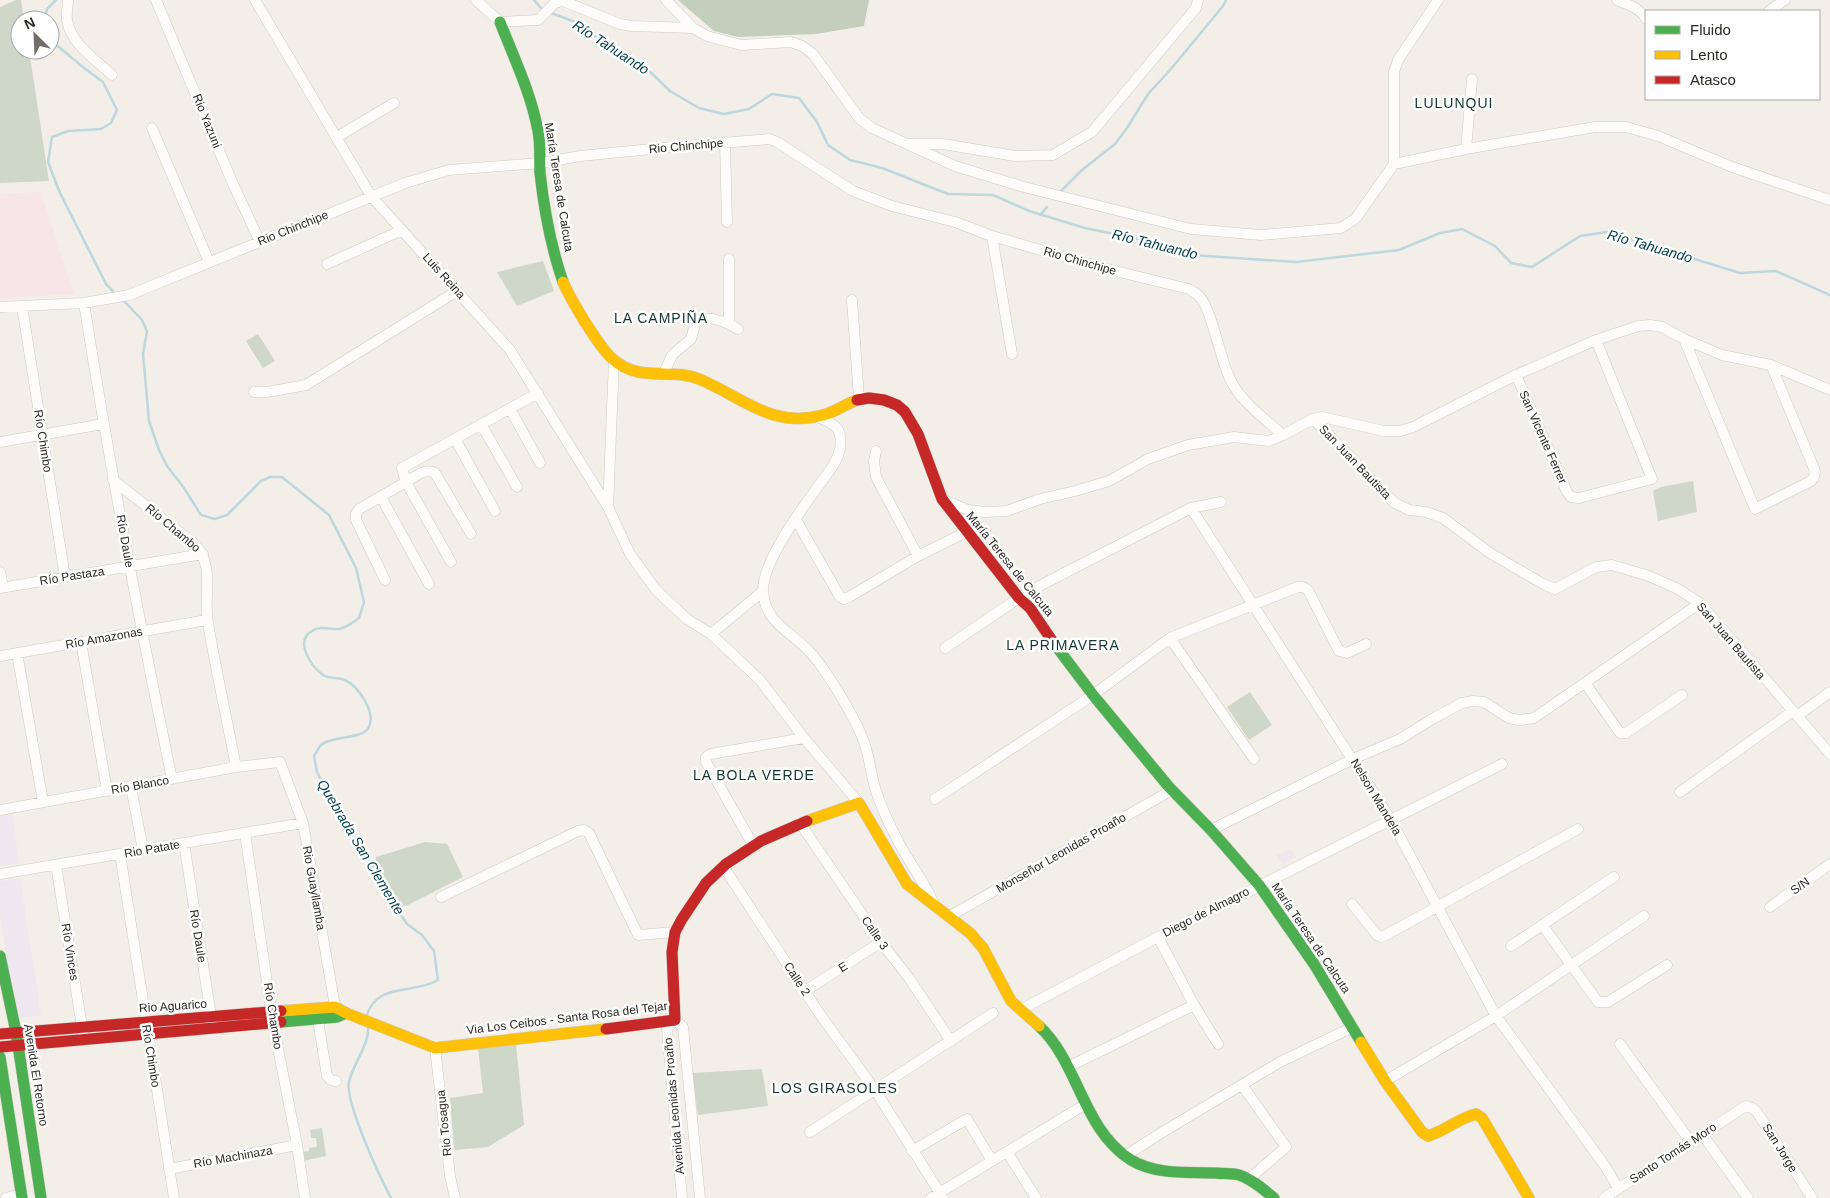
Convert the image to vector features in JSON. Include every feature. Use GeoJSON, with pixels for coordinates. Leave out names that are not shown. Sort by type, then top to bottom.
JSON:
{"type":"FeatureCollection","features":[{"type":"Feature","properties":{"kind":"main road","name":"María Teresa de Calcuta"},"geometry":{"type":"LineString","coordinates":[[500,22],[525,86],[536,126],[541,163],[540,171],[555,258],[565,285],[595,337],[614,360],[630,370],[651,374],[680,373],[697,378],[751,406],[778,417],[802,419],[817,417],[836,411],[859,399],[884,400],[897,405],[908,415],[918,432],[934,485],[942,499],[1019,598],[1030,608],[1066,661],[1093,696],[1172,790],[1211,830],[1259,885],[1294,934],[1385,1081],[1422,1132],[1428,1136],[1469,1115],[1476,1114],[1482,1118],[1529,1198]]}},
{"type":"Feature","properties":{"kind":"main road"},"geometry":{"type":"LineString","coordinates":[[859,803],[907,884],[970,932],[978,942],[1011,1001],[1046,1032],[1068,1067],[1084,1105],[1105,1136],[1125,1156],[1150,1169],[1231,1174],[1249,1179],[1274,1198]]}},
{"type":"Feature","properties":{"kind":"main road","name":"Via Los Ceibos - Santa Rosa del Tejar"},"geometry":{"type":"LineString","coordinates":[[342,1013],[376,1024],[436,1048],[674,1020],[676,1004],[673,953],[676,932],[705,884],[723,866],[753,845],[800,824],[859,803]]}},
{"type":"Feature","properties":{"kind":"main road","name":"Avenida El Retorno"},"geometry":{"type":"LineString","coordinates":[[0,956],[16,1032],[41,1198]]}},
{"type":"Feature","properties":{"kind":"main road","name":"Rio Aguarico"},"geometry":{"type":"LineString","coordinates":[[0,1034],[145,1022],[212,1022],[317,1013],[342,1013]]}},
{"type":"Feature","properties":{"kind":"main road","name":"Rio Aguarico"},"geometry":{"type":"LineString","coordinates":[[0,1047],[147,1034],[212,1022]]}},
{"type":"Feature","properties":{"kind":"main road"},"geometry":{"type":"LineString","coordinates":[[0,1057],[21,1196]]}},
{"type":"Feature","properties":{"kind":"street"},"geometry":{"type":"LineString","coordinates":[[68,0],[67,22],[70,30],[85,50],[112,76]]}},
{"type":"Feature","properties":{"kind":"street","name":"Rio Yazuni"},"geometry":{"type":"LineString","coordinates":[[156,0],[233,184],[260,242]]}},
{"type":"Feature","properties":{"kind":"street","name":"Luis Reina"},"geometry":{"type":"LineString","coordinates":[[255,0],[372,196],[510,350],[608,507],[630,554],[656,590],[687,619],[711,634],[760,680],[804,738],[859,803]]}},
{"type":"Feature","properties":{"kind":"street"},"geometry":{"type":"LineString","coordinates":[[476,0],[500,22],[538,20],[555,3],[563,2],[620,24],[693,28]]}},
{"type":"Feature","properties":{"kind":"street"},"geometry":{"type":"LineString","coordinates":[[666,0],[693,28],[708,36],[741,45],[791,42],[802,46],[813,54],[859,118],[872,128],[955,166],[1024,187],[1190,229],[1261,235],[1341,228],[1356,218],[1394,164],[1394,72],[1398,60],[1438,0]]}},
{"type":"Feature","properties":{"kind":"street"},"geometry":{"type":"LineString","coordinates":[[907,144],[943,144],[1015,156],[1053,155],[1092,132],[1196,8],[1198,0]]}},
{"type":"Feature","properties":{"kind":"street"},"geometry":{"type":"LineString","coordinates":[[1617,0],[1631,6],[1645,17]]}},
{"type":"Feature","properties":{"kind":"street"},"geometry":{"type":"LineString","coordinates":[[1770,10],[1785,0]]}},
{"type":"Feature","properties":{"kind":"street"},"geometry":{"type":"LineString","coordinates":[[1466,149],[1472,79]]}},
{"type":"Feature","properties":{"kind":"street"},"geometry":{"type":"LineString","coordinates":[[337,137],[394,103]]}},
{"type":"Feature","properties":{"kind":"street"},"geometry":{"type":"LineString","coordinates":[[1394,164],[1466,149],[1595,127],[1626,127],[1658,136],[1732,167],[1830,200]]}},
{"type":"Feature","properties":{"kind":"street"},"geometry":{"type":"LineString","coordinates":[[152,128],[209,262]]}},
{"type":"Feature","properties":{"kind":"street","name":"Rio Chinchipe"},"geometry":{"type":"LineString","coordinates":[[0,307],[84,302],[129,295],[405,183],[449,170],[541,163],[580,156],[770,139],[853,191],[892,206],[955,222],[992,236],[1103,268],[1189,289],[1199,296],[1205,304],[1230,379],[1246,401],[1283,435]]}},
{"type":"Feature","properties":{"kind":"street"},"geometry":{"type":"LineString","coordinates":[[725,142],[727,222]]}},
{"type":"Feature","properties":{"kind":"street"},"geometry":{"type":"LineString","coordinates":[[327,264],[402,230]]}},
{"type":"Feature","properties":{"kind":"street"},"geometry":{"type":"LineString","coordinates":[[992,236],[1012,354]]}},
{"type":"Feature","properties":{"kind":"street"},"geometry":{"type":"LineString","coordinates":[[664,373],[672,355],[691,339],[696,321],[708,318],[734,326],[730,259]]}},
{"type":"Feature","properties":{"kind":"street"},"geometry":{"type":"LineString","coordinates":[[254,392],[267,392],[306,385],[457,291]]}},
{"type":"Feature","properties":{"kind":"street"},"geometry":{"type":"LineString","coordinates":[[852,300],[859,399]]}},
{"type":"Feature","properties":{"kind":"street","name":"Río Daule"},"geometry":{"type":"LineString","coordinates":[[84,302],[113,480],[141,631],[172,779]]}},
{"type":"Feature","properties":{"kind":"street","name":"Río Chimbo"},"geometry":{"type":"LineString","coordinates":[[22,306],[65,577]]}},
{"type":"Feature","properties":{"kind":"street"},"geometry":{"type":"LineString","coordinates":[[942,499],[968,510],[985,512],[1008,511],[1040,499],[1109,481],[1148,459],[1188,445],[1234,438],[1269,441],[1313,419],[1322,417],[1384,431],[1400,431],[1458,406],[1516,375],[1596,340],[1638,326],[1650,325],[1662,328],[1722,354],[1771,365],[1830,390]]}},
{"type":"Feature","properties":{"kind":"street"},"geometry":{"type":"LineString","coordinates":[[1684,339],[1755,509],[1812,481],[1815,471],[1771,365]]}},
{"type":"Feature","properties":{"kind":"street","name":"San Vicente Ferrer"},"geometry":{"type":"LineString","coordinates":[[1516,375],[1567,492],[1571,497],[1579,498],[1652,479],[1596,340]]}},
{"type":"Feature","properties":{"kind":"street"},"geometry":{"type":"LineString","coordinates":[[608,507],[614,360]]}},
{"type":"Feature","properties":{"kind":"street"},"geometry":{"type":"LineString","coordinates":[[451,562],[406,482],[402,468],[538,393]]}},
{"type":"Feature","properties":{"kind":"street"},"geometry":{"type":"LineString","coordinates":[[510,409],[540,463]]}},
{"type":"Feature","properties":{"kind":"street"},"geometry":{"type":"LineString","coordinates":[[817,417],[828,420],[836,425],[840,438],[840,450],[834,466],[796,520],[769,567],[765,577],[763,592],[768,611],[774,620],[787,633],[807,648],[822,666],[850,714],[864,742],[877,793],[895,836],[934,905]]}},
{"type":"Feature","properties":{"kind":"street","name":"San Juan Bautista"},"geometry":{"type":"LineString","coordinates":[[1313,419],[1395,503],[1409,510],[1426,512],[1443,518],[1490,552],[1546,585],[1555,589],[1596,567],[1612,565],[1649,576],[1678,589],[1700,603],[1830,754]]}},
{"type":"Feature","properties":{"kind":"street"},"geometry":{"type":"LineString","coordinates":[[0,442],[103,424]]}},
{"type":"Feature","properties":{"kind":"street"},"geometry":{"type":"LineString","coordinates":[[481,424],[517,487]]}},
{"type":"Feature","properties":{"kind":"street"},"geometry":{"type":"LineString","coordinates":[[455,439],[495,511]]}},
{"type":"Feature","properties":{"kind":"street"},"geometry":{"type":"LineString","coordinates":[[876,451],[874,461],[876,477],[918,556]]}},
{"type":"Feature","properties":{"kind":"street"},"geometry":{"type":"LineString","coordinates":[[385,580],[356,520],[356,514],[359,509],[406,482],[432,470],[472,534]]}},
{"type":"Feature","properties":{"kind":"street","name":"Río Chambo"},"geometry":{"type":"LineString","coordinates":[[113,480],[196,544],[203,554],[208,579],[207,620],[236,767]]}},
{"type":"Feature","properties":{"kind":"street"},"geometry":{"type":"LineString","coordinates":[[381,497],[429,584]]}},
{"type":"Feature","properties":{"kind":"street"},"geometry":{"type":"LineString","coordinates":[[945,648],[1019,598],[1191,508],[1221,502]]}},
{"type":"Feature","properties":{"kind":"street","name":"Nelson Mandela"},"geometry":{"type":"LineString","coordinates":[[1191,508],[1391,820],[1496,1016],[1605,1166],[1618,1188]]}},
{"type":"Feature","properties":{"kind":"street"},"geometry":{"type":"LineString","coordinates":[[796,520],[840,597],[844,599],[918,556],[966,532]]}},
{"type":"Feature","properties":{"kind":"street","name":"Río Pastaza"},"geometry":{"type":"LineString","coordinates":[[1,588],[203,554]]}},
{"type":"Feature","properties":{"kind":"street"},"geometry":{"type":"LineString","coordinates":[[0,572],[1,588]]}},
{"type":"Feature","properties":{"kind":"street"},"geometry":{"type":"LineString","coordinates":[[935,799],[1093,696],[1170,638],[1298,587],[1308,590],[1339,651],[1347,653],[1366,644]]}},
{"type":"Feature","properties":{"kind":"street"},"geometry":{"type":"LineString","coordinates":[[711,634],[763,592]]}},
{"type":"Feature","properties":{"kind":"street"},"geometry":{"type":"LineString","coordinates":[[1211,830],[1353,759],[1400,739],[1462,703],[1472,700],[1484,702],[1509,718],[1520,720],[1534,718],[1700,603]]}},
{"type":"Feature","properties":{"kind":"street","name":"Río Amazonas"},"geometry":{"type":"LineString","coordinates":[[0,656],[207,620]]}},
{"type":"Feature","properties":{"kind":"street"},"geometry":{"type":"LineString","coordinates":[[1170,638],[1254,759]]}},
{"type":"Feature","properties":{"kind":"street"},"geometry":{"type":"LineString","coordinates":[[81,642],[107,791]]}},
{"type":"Feature","properties":{"kind":"street"},"geometry":{"type":"LineString","coordinates":[[17,653],[43,802]]}},
{"type":"Feature","properties":{"kind":"street"},"geometry":{"type":"LineString","coordinates":[[1585,683],[1620,733],[1623,734],[1682,695]]}},
{"type":"Feature","properties":{"kind":"street"},"geometry":{"type":"LineString","coordinates":[[1680,792],[1830,692]]}},
{"type":"Feature","properties":{"kind":"street"},"geometry":{"type":"LineString","coordinates":[[753,845],[706,762],[706,757],[711,754],[804,738]]}},
{"type":"Feature","properties":{"kind":"street","name":"Río Blanco"},"geometry":{"type":"LineString","coordinates":[[0,810],[236,767],[280,762]]}},
{"type":"Feature","properties":{"kind":"street","name":"Rio Guayllamba"},"geometry":{"type":"LineString","coordinates":[[280,762],[303,823],[342,1013]]}},
{"type":"Feature","properties":{"kind":"street","name":"Diego de Almagro"},"geometry":{"type":"LineString","coordinates":[[1020,1010],[1158,936],[1502,764]]}},
{"type":"Feature","properties":{"kind":"street"},"geometry":{"type":"LineString","coordinates":[[131,787],[143,850]]}},
{"type":"Feature","properties":{"kind":"street","name":"Monseñor Leonidas Proaño"},"geometry":{"type":"LineString","coordinates":[[950,916],[1172,790]]}},
{"type":"Feature","properties":{"kind":"street","name":"Rio Patate"},"geometry":{"type":"LineString","coordinates":[[0,874],[303,823]]}},
{"type":"Feature","properties":{"kind":"street","name":"Calle 3"},"geometry":{"type":"LineString","coordinates":[[800,824],[881,942],[909,978],[951,1041]]}},
{"type":"Feature","properties":{"kind":"street"},"geometry":{"type":"LineString","coordinates":[[1352,904],[1377,935],[1381,936],[1438,907],[1578,829]]}},
{"type":"Feature","properties":{"kind":"street"},"geometry":{"type":"LineString","coordinates":[[441,897],[578,831],[584,830],[589,833],[638,936],[676,932]]}},
{"type":"Feature","properties":{"kind":"street","name":"Río Chambo"},"geometry":{"type":"LineString","coordinates":[[245,833],[272,1017],[298,1145],[305,1198]]}},
{"type":"Feature","properties":{"kind":"street","name":"Río Daule"},"geometry":{"type":"LineString","coordinates":[[184,843],[212,1022]]}},
{"type":"Feature","properties":{"kind":"street","name":"Río Chimbo"},"geometry":{"type":"LineString","coordinates":[[120,854],[174,1198]]}},
{"type":"Feature","properties":{"kind":"street","name":"S/N"},"geometry":{"type":"LineString","coordinates":[[1770,907],[1830,864]]}},
{"type":"Feature","properties":{"kind":"street","name":"Río Vinces"},"geometry":{"type":"LineString","coordinates":[[56,865],[84,1039]]}},
{"type":"Feature","properties":{"kind":"street","name":"Calle 2"},"geometry":{"type":"LineString","coordinates":[[723,866],[805,991],[875,1090],[938,1196]]}},
{"type":"Feature","properties":{"kind":"street"},"geometry":{"type":"LineString","coordinates":[[1511,946],[1614,878]]}},
{"type":"Feature","properties":{"kind":"street"},"geometry":{"type":"LineString","coordinates":[[1385,1081],[1496,1016],[1644,916]]}},
{"type":"Feature","properties":{"kind":"street"},"geometry":{"type":"LineString","coordinates":[[1543,926],[1598,1002],[1603,1004],[1667,964]]}},
{"type":"Feature","properties":{"kind":"street"},"geometry":{"type":"LineString","coordinates":[[1158,936],[1194,1005],[1218,1044]]}},
{"type":"Feature","properties":{"kind":"street","name":"E"},"geometry":{"type":"LineString","coordinates":[[805,991],[881,942]]}},
{"type":"Feature","properties":{"kind":"street"},"geometry":{"type":"LineString","coordinates":[[1068,1067],[1194,1005]]}},
{"type":"Feature","properties":{"kind":"street"},"geometry":{"type":"LineString","coordinates":[[317,1013],[327,1076],[330,1080],[336,1081]]}},
{"type":"Feature","properties":{"kind":"street"},"geometry":{"type":"LineString","coordinates":[[810,1132],[993,1013]]}},
{"type":"Feature","properties":{"kind":"street","name":"Avenida Leonidas Proaño"},"geometry":{"type":"LineString","coordinates":[[682,1198],[667,1029],[674,1020],[684,1027],[700,1198]]}},
{"type":"Feature","properties":{"kind":"street"},"geometry":{"type":"LineString","coordinates":[[1125,1156],[1280,1062],[1353,1027]]}},
{"type":"Feature","properties":{"kind":"street"},"geometry":{"type":"LineString","coordinates":[[1620,1044],[1690,1141]]}},
{"type":"Feature","properties":{"kind":"street","name":"Rio Tosagua"},"geometry":{"type":"LineString","coordinates":[[436,1048],[450,1176],[455,1198]]}},
{"type":"Feature","properties":{"kind":"street"},"geometry":{"type":"LineString","coordinates":[[1242,1085],[1286,1146],[1249,1179]]}},
{"type":"Feature","properties":{"kind":"street"},"geometry":{"type":"LineString","coordinates":[[938,1196],[1084,1105]]}},
{"type":"Feature","properties":{"kind":"street","name":"Santo Tomás Moro"},"geometry":{"type":"LineString","coordinates":[[1604,1198],[1742,1107]]}},
{"type":"Feature","properties":{"kind":"street","name":"San Jorge"},"geometry":{"type":"LineString","coordinates":[[1742,1107],[1752,1108],[1757,1112],[1812,1198]]}},
{"type":"Feature","properties":{"kind":"street"},"geometry":{"type":"LineString","coordinates":[[912,1151],[967,1119],[992,1161]]}},
{"type":"Feature","properties":{"kind":"street"},"geometry":{"type":"LineString","coordinates":[[1702,1134],[1748,1198]]}},
{"type":"Feature","properties":{"kind":"street","name":"Río Machinaza"},"geometry":{"type":"LineString","coordinates":[[169,1169],[298,1145]]}},
{"type":"Feature","properties":{"kind":"street"},"geometry":{"type":"LineString","coordinates":[[1007,1152],[1036,1198]]}},
{"type":"Feature","properties":{"kind":"street"},"geometry":{"type":"LineString","coordinates":[[6,1198],[21,1196]]}},
{"type":"Feature","properties":{"kind":"shaded area"},"geometry":{"type":"Polygon","coordinates":[[[16,0],[21,0],[22,10],[10,10],[10,60],[31,60],[49,181],[0,183],[0,7],[16,0]]]}},
{"type":"Feature","properties":{"kind":"shaded area"},"geometry":{"type":"Polygon","coordinates":[[[41,192],[74,294],[0,298],[0,194],[41,192]]]}},
{"type":"Feature","properties":{"kind":"shaded area"},"geometry":{"type":"Polygon","coordinates":[[[543,261],[554,291],[517,306],[497,272],[543,261]]]}},
{"type":"Feature","properties":{"kind":"shaded area"},"geometry":{"type":"Polygon","coordinates":[[[258,334],[275,361],[263,368],[246,341],[258,334]]]}},
{"type":"Feature","properties":{"kind":"shaded area"},"geometry":{"type":"Polygon","coordinates":[[[1693,481],[1697,512],[1658,521],[1653,491],[1661,487],[1693,481]]]}},
{"type":"Feature","properties":{"kind":"shaded area"},"geometry":{"type":"Polygon","coordinates":[[[1250,692],[1272,725],[1249,740],[1227,707],[1250,692]]]}},
{"type":"Feature","properties":{"kind":"shaded area"},"geometry":{"type":"Polygon","coordinates":[[[12,814],[19,863],[0,866],[0,816],[12,814]]]}},
{"type":"Feature","properties":{"kind":"shaded area"},"geometry":{"type":"Polygon","coordinates":[[[425,842],[447,844],[463,877],[406,906],[400,905],[376,864],[376,857],[425,842]]]}},
{"type":"Feature","properties":{"kind":"shaded area"},"geometry":{"type":"Polygon","coordinates":[[[1291,849],[1296,857],[1282,865],[1276,855],[1291,849]]]}},
{"type":"Feature","properties":{"kind":"shaded area"},"geometry":{"type":"Polygon","coordinates":[[[20,878],[41,1015],[16,1019],[0,914],[0,881],[20,878]]]}},
{"type":"Feature","properties":{"kind":"shaded area"},"geometry":{"type":"Polygon","coordinates":[[[516,1044],[524,1125],[488,1147],[454,1150],[450,1098],[483,1093],[478,1049],[516,1044]]]}},
{"type":"Feature","properties":{"kind":"shaded area"},"geometry":{"type":"Polygon","coordinates":[[[762,1069],[768,1106],[698,1115],[692,1073],[762,1069]]]}},
{"type":"Feature","properties":{"kind":"shaded area"},"geometry":{"type":"Polygon","coordinates":[[[322,1128],[326,1156],[303,1161],[301,1152],[317,1147],[316,1138],[311,1138],[310,1130],[322,1128]]]}},
{"type":"Feature","properties":{"kind":"green space"},"geometry":{"type":"Polygon","coordinates":[[[678,0],[869,0],[864,26],[816,34],[738,37],[714,31],[678,0]]]}},
{"type":"Feature","properties":{"kind":"waterway","name":"Quebrada San Clemente"},"geometry":{"type":"LineString","coordinates":[[47,10],[56,0]]}},
{"type":"Feature","properties":{"kind":"waterway","name":"Río Tahuando"},"geometry":{"type":"LineString","coordinates":[[534,0],[541,8]]}},
{"type":"Feature","properties":{"kind":"waterway"},"geometry":{"type":"LineString","coordinates":[[1060,192],[1082,170],[1115,144],[1148,94],[1171,69],[1226,0]]}},
{"type":"Feature","properties":{"kind":"waterway","name":"Río Tahuando"},"geometry":{"type":"LineString","coordinates":[[551,13],[578,23],[616,52],[645,67],[670,91],[699,108],[724,114],[749,109],[772,94],[799,98],[817,122],[828,145],[850,160],[882,168],[948,194],[993,195],[1029,211],[1085,228],[1139,239],[1192,255],[1296,262],[1399,250],[1440,233],[1462,229],[1495,246],[1511,263],[1532,267],[1580,236],[1607,232],[1740,273],[1776,271],[1830,295]]}},
{"type":"Feature","properties":{"kind":"waterway","name":"Quebrada San Clemente"},"geometry":{"type":"LineString","coordinates":[[60,48],[103,82],[117,110],[111,123],[101,129],[68,131],[52,137],[48,162],[60,193],[106,284],[113,291]]}},
{"type":"Feature","properties":{"kind":"waterway"},"geometry":{"type":"LineString","coordinates":[[1040,215],[1047,207]]}},
{"type":"Feature","properties":{"kind":"waterway","name":"Quebrada San Clemente"},"geometry":{"type":"LineString","coordinates":[[124,301],[142,320],[147,331],[143,354],[149,421],[159,450],[167,466],[201,515],[215,519],[227,515],[261,481],[270,477],[282,477],[329,515],[356,568],[364,602],[359,618],[342,628],[315,629],[307,635],[304,647],[318,671],[328,677],[345,680],[355,688],[368,707],[371,721],[366,731],[360,734],[331,740],[320,746],[314,756],[317,772],[356,842],[372,865],[395,906],[407,924],[422,935],[434,951],[438,980],[418,987],[387,993],[378,998],[371,1006],[366,1017]]}},
{"type":"Feature","properties":{"kind":"waterway","name":"Quebrada San Clemente"},"geometry":{"type":"LineString","coordinates":[[368,1027],[364,1047],[349,1082],[349,1092],[364,1140],[391,1198]]}},
{"type":"Feature","properties":{"kind":"traffic: fast"},"geometry":{"type":"LineString","coordinates":[[500,22],[522,76],[535,117],[539,136],[540,173],[546,214],[563,282]]}},
{"type":"Feature","properties":{"kind":"traffic: fast"},"geometry":{"type":"LineString","coordinates":[[1053,642],[1093,695],[1169,787],[1211,830],[1259,885],[1314,964],[1361,1042]]}},
{"type":"Feature","properties":{"kind":"traffic: fast"},"geometry":{"type":"LineString","coordinates":[[0,956],[16,1032],[41,1198]]}},
{"type":"Feature","properties":{"kind":"traffic: fast"},"geometry":{"type":"LineString","coordinates":[[281,1022],[337,1017],[346,1013]]}},
{"type":"Feature","properties":{"kind":"traffic: fast"},"geometry":{"type":"LineString","coordinates":[[1039,1026],[1063,1058],[1091,1114],[1102,1131],[1115,1147],[1131,1160],[1141,1165],[1161,1170],[1239,1175],[1253,1182],[1274,1198]]}},
{"type":"Feature","properties":{"kind":"traffic: fast"},"geometry":{"type":"LineString","coordinates":[[0,1057],[22,1198]]}},
{"type":"Feature","properties":{"kind":"traffic: slow"},"geometry":{"type":"LineString","coordinates":[[563,282],[576,307],[601,346],[613,360],[629,369],[647,373],[677,374],[699,379],[758,409],[788,418],[823,415],[857,400]]}},
{"type":"Feature","properties":{"kind":"traffic: slow"},"geometry":{"type":"LineString","coordinates":[[807,821],[859,803],[907,884],[970,933],[983,948],[1011,1001],[1039,1026]]}},
{"type":"Feature","properties":{"kind":"traffic: slow"},"geometry":{"type":"LineString","coordinates":[[281,1011],[335,1007],[435,1048],[606,1029]]}},
{"type":"Feature","properties":{"kind":"traffic: slow"},"geometry":{"type":"LineString","coordinates":[[1361,1042],[1385,1081],[1422,1132],[1428,1136],[1470,1116],[1476,1114],[1482,1118],[1529,1198]]}},
{"type":"Feature","properties":{"kind":"traffic: jam"},"geometry":{"type":"LineString","coordinates":[[857,400],[869,398],[884,400],[897,405],[905,412],[918,434],[942,499],[1019,598],[1030,608],[1053,642]]}},
{"type":"Feature","properties":{"kind":"traffic: jam"},"geometry":{"type":"LineString","coordinates":[[606,1029],[675,1020],[672,952],[675,932],[682,919],[706,883],[726,864],[761,841],[807,821]]}},
{"type":"Feature","properties":{"kind":"traffic: jam"},"geometry":{"type":"LineString","coordinates":[[0,1034],[281,1011]]}},
{"type":"Feature","properties":{"kind":"traffic: jam"},"geometry":{"type":"LineString","coordinates":[[0,1047],[281,1022]]}},
{"type":"Feature","properties":{"kind":"district","name":"LULUNQUI"},"geometry":{"type":"Point","coordinates":[1454,103]}},
{"type":"Feature","properties":{"kind":"district","name":"LA CAMPIÑA"},"geometry":{"type":"Point","coordinates":[661,318]}},
{"type":"Feature","properties":{"kind":"district","name":"LA PRIMAVERA"},"geometry":{"type":"Point","coordinates":[1063,645]}},
{"type":"Feature","properties":{"kind":"district","name":"LA BOLA VERDE"},"geometry":{"type":"Point","coordinates":[754,775]}},
{"type":"Feature","properties":{"kind":"district","name":"LOS GIRASOLES"},"geometry":{"type":"Point","coordinates":[835,1088]}}]}
